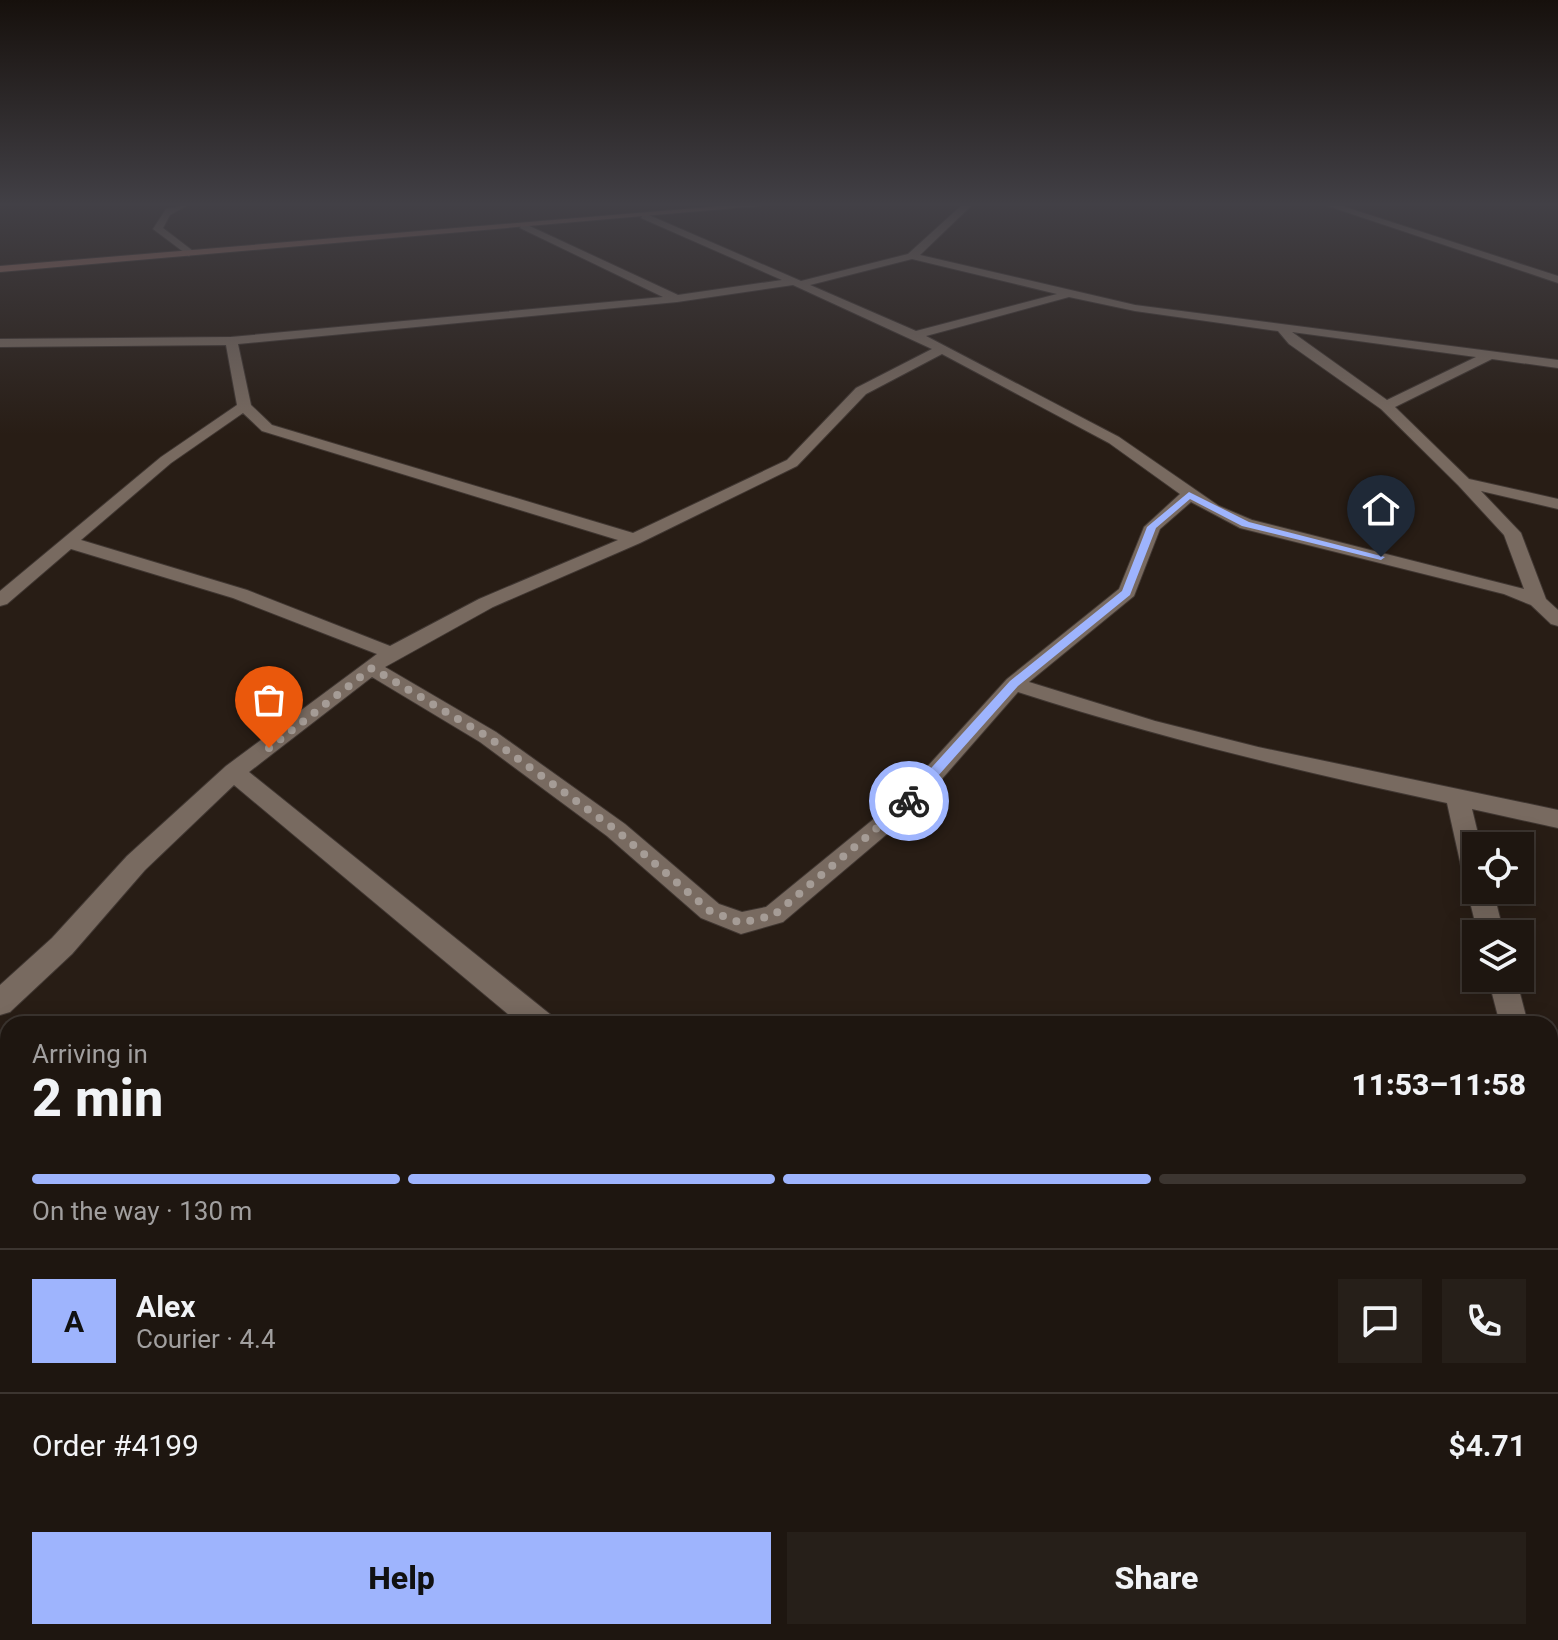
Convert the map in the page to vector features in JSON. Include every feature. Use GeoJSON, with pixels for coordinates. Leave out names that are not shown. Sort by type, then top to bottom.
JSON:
{"type":"FeatureCollection","features":[{"type":"Feature","properties":{"kind":"street"},"geometry":{"type":"LineString","coordinates":[[640,282],[677,299]]}},
{"type":"Feature","properties":{"kind":"street"},"geometry":{"type":"LineString","coordinates":[[795,282],[915,335],[1114,440],[1189,495],[1246,524],[1511,590],[1538,601],[1558,620]]}},
{"type":"Feature","properties":{"kind":"street"},"geometry":{"type":"LineString","coordinates":[[0,343],[231,341],[677,299],[804,282]]}},
{"type":"Feature","properties":{"kind":"street"},"geometry":{"type":"LineString","coordinates":[[1011,282],[1066,296],[1558,364]]}},
{"type":"Feature","properties":{"kind":"street"},"geometry":{"type":"LineString","coordinates":[[915,335],[1066,296]]}},
{"type":"Feature","properties":{"kind":"street"},"geometry":{"type":"LineString","coordinates":[[1282,328],[1293,341],[1386,406],[1512,533],[1538,601]]}},
{"type":"Feature","properties":{"kind":"street"},"geometry":{"type":"LineString","coordinates":[[231,341],[244,406],[267,428],[634,539]]}},
{"type":"Feature","properties":{"kind":"street"},"geometry":{"type":"LineString","coordinates":[[0,1003],[62,946],[136,863],[234,772],[391,653],[486,603],[634,539],[792,463],[861,391],[940,350]]}},
{"type":"Feature","properties":{"kind":"street"},"geometry":{"type":"LineString","coordinates":[[1386,406],[1488,356]]}},
{"type":"Feature","properties":{"kind":"street"},"geometry":{"type":"LineString","coordinates":[[0,600],[166,460],[244,406]]}},
{"type":"Feature","properties":{"kind":"street"},"geometry":{"type":"LineString","coordinates":[[1464,482],[1558,504]]}},
{"type":"Feature","properties":{"kind":"street"},"geometry":{"type":"LineString","coordinates":[[372,668],[488,737],[616,830],[710,911],[741,923],[774,915],[905,806],[1014,684],[1127,592],[1152,527],[1189,495]]}},
{"type":"Feature","properties":{"kind":"street"},"geometry":{"type":"LineString","coordinates":[[71,543],[240,594],[391,653]]}},
{"type":"Feature","properties":{"kind":"street"},"geometry":{"type":"LineString","coordinates":[[1014,684],[1177,734],[1558,819]]}},
{"type":"Feature","properties":{"kind":"street"},"geometry":{"type":"LineString","coordinates":[[234,772],[531,1016]]}},
{"type":"Feature","properties":{"kind":"street"},"geometry":{"type":"LineString","coordinates":[[1457,797],[1466,832]]}},
{"type":"Feature","properties":{"kind":"street"},"geometry":{"type":"LineString","coordinates":[[1506,992],[1512,1016]]}},
{"type":"Feature","properties":{"kind":"way so far"},"geometry":{"type":"LineString","coordinates":[[269,748],[372,668],[488,737],[616,830],[710,911],[741,923],[774,915],[909,801]]}},
{"type":"Feature","properties":{"kind":"route"},"geometry":{"type":"LineString","coordinates":[[909,801],[1014,684],[1127,592],[1152,527],[1189,495],[1213,510],[1246,524],[1381,557]]}}]}
